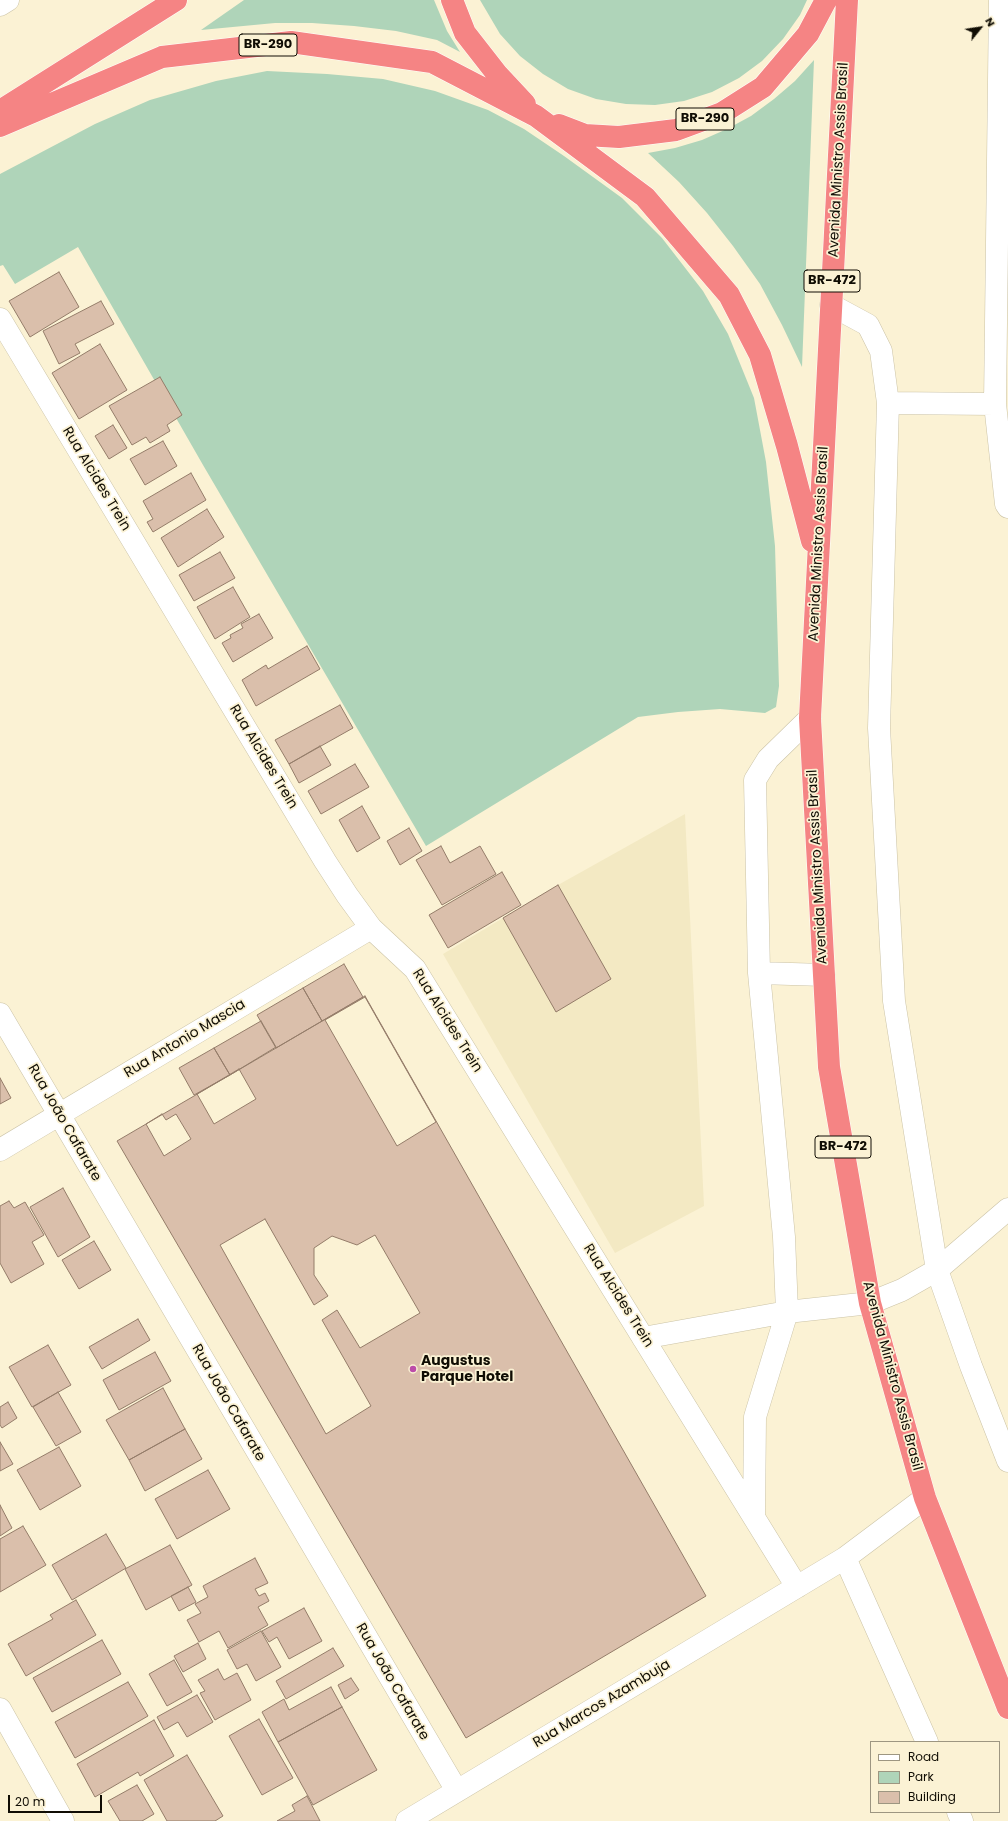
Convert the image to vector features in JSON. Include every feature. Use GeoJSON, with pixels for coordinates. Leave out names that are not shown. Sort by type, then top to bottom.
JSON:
{"type":"FeatureCollection","features":[{"type":"Feature","properties":{"kind":"highway"},"geometry":{"type":"LineString","coordinates":[[0,110],[176,0]]}},
{"type":"Feature","properties":{"kind":"highway"},"geometry":{"type":"LineString","coordinates":[[452,0],[465,34],[496,74],[536,116]]}},
{"type":"Feature","properties":{"kind":"highway","name":"BR-290"},"geometry":{"type":"LineString","coordinates":[[0,126],[162,57],[291,42],[432,62],[536,116],[585,135],[619,137],[676,130],[722,113],[762,87],[808,34],[826,0]]}},
{"type":"Feature","properties":{"kind":"highway","name":"Avenida Ministro Assis Brasil"},"geometry":{"type":"LineString","coordinates":[[847,0],[810,718],[829,1067],[870,1303],[925,1498],[1008,1708]]}},
{"type":"Feature","properties":{"kind":"highway","name":"BR-472"},"geometry":{"type":"LineString","coordinates":[[536,116],[646,197],[729,295],[760,355],[787,446],[817,562]]}},
{"type":"Feature","properties":{"kind":"street"},"geometry":{"type":"LineString","coordinates":[[0,5],[8,0]]}},
{"type":"Feature","properties":{"kind":"street"},"geometry":{"type":"LineString","coordinates":[[1000,0],[995,404],[1006,504],[1008,507]]}},
{"type":"Feature","properties":{"kind":"street"},"geometry":{"type":"LineString","coordinates":[[831,305],[868,324],[881,351],[888,403],[878,728],[893,993],[938,1270],[971,1366],[1008,1461]]}},
{"type":"Feature","properties":{"kind":"street","name":"Rua Alcides Trein"},"geometry":{"type":"LineString","coordinates":[[0,319],[325,861],[347,895],[372,928],[415,969],[797,1587]]}},
{"type":"Feature","properties":{"kind":"street"},"geometry":{"type":"LineString","coordinates":[[888,403],[995,404]]}},
{"type":"Feature","properties":{"kind":"street"},"geometry":{"type":"LineString","coordinates":[[754,1516],[755,1417],[787,1312],[784,1237],[759,973],[755,780],[768,759],[810,718]]}},
{"type":"Feature","properties":{"kind":"street","name":"Rua Antonio Mascia"},"geometry":{"type":"LineString","coordinates":[[0,1150],[372,928]]}},
{"type":"Feature","properties":{"kind":"street"},"geometry":{"type":"LineString","coordinates":[[759,973],[824,975]]}},
{"type":"Feature","properties":{"kind":"street","name":"Rua João Cafarate"},"geometry":{"type":"LineString","coordinates":[[0,1014],[457,1791]]}},
{"type":"Feature","properties":{"kind":"street"},"geometry":{"type":"LineString","coordinates":[[643,1338],[787,1312],[870,1303],[902,1290],[938,1270],[1008,1209]]}},
{"type":"Feature","properties":{"kind":"street","name":"Rua Marcos Azambuja"},"geometry":{"type":"LineString","coordinates":[[408,1821],[846,1558],[925,1498]]}},
{"type":"Feature","properties":{"kind":"street"},"geometry":{"type":"LineString","coordinates":[[846,1558],[927,1741]]}},
{"type":"Feature","properties":{"kind":"street"},"geometry":{"type":"LineString","coordinates":[[0,1709],[63,1821]]}},
{"type":"Feature","properties":{"kind":"shaded area"},"geometry":{"type":"Polygon","coordinates":[[[685,814],[704,1206],[615,1253],[443,954],[558,885],[685,814]]]}},
{"type":"Feature","properties":{"kind":"green space"},"geometry":{"type":"Polygon","coordinates":[[[244,0],[434,0],[447,31],[460,52],[437,40],[396,31],[354,26],[312,23],[275,23],[201,30],[244,0]]]}},
{"type":"Feature","properties":{"kind":"green space"},"geometry":{"type":"Polygon","coordinates":[[[480,0],[807,0],[800,15],[783,39],[762,61],[739,78],[712,92],[684,101],[655,105],[626,104],[596,99],[568,89],[543,74],[520,56],[500,34],[480,0]]]}},
{"type":"Feature","properties":{"kind":"green space"},"geometry":{"type":"Polygon","coordinates":[[[814,60],[802,367],[760,284],[733,246],[707,213],[679,182],[648,153],[675,148],[702,140],[751,116],[795,81],[814,60]]]}},
{"type":"Feature","properties":{"kind":"green space"},"geometry":{"type":"Polygon","coordinates":[[[267,71],[383,79],[435,91],[488,110],[524,129],[622,198],[662,238],[703,291],[728,334],[754,398],[766,462],[775,546],[779,686],[776,707],[765,713],[720,709],[638,717],[426,846],[203,465],[78,247],[15,284],[3,265],[0,266],[0,174],[95,124],[150,100],[216,81],[267,71]]]}},
{"type":"Feature","properties":{"kind":"building"},"geometry":{"type":"Polygon","coordinates":[[[59,272],[79,307],[30,337],[9,301],[59,272]]]}},
{"type":"Feature","properties":{"kind":"building"},"geometry":{"type":"Polygon","coordinates":[[[101,301],[114,324],[75,344],[80,353],[59,364],[43,331],[101,301]]]}},
{"type":"Feature","properties":{"kind":"building"},"geometry":{"type":"Polygon","coordinates":[[[100,344],[127,390],[79,419],[52,373],[100,344]]]}},
{"type":"Feature","properties":{"kind":"building"},"geometry":{"type":"Polygon","coordinates":[[[160,377],[182,415],[167,425],[170,431],[150,443],[146,437],[132,445],[109,406],[160,377]]]}},
{"type":"Feature","properties":{"kind":"building"},"geometry":{"type":"Polygon","coordinates":[[[113,425],[127,448],[109,459],[95,436],[113,425]]]}},
{"type":"Feature","properties":{"kind":"building"},"geometry":{"type":"Polygon","coordinates":[[[163,441],[177,466],[145,485],[130,459],[163,441]]]}},
{"type":"Feature","properties":{"kind":"building"},"geometry":{"type":"Polygon","coordinates":[[[191,473],[206,500],[153,532],[147,522],[153,519],[143,501],[191,473]]]}},
{"type":"Feature","properties":{"kind":"building"},"geometry":{"type":"Polygon","coordinates":[[[207,509],[224,537],[178,567],[161,538],[207,509]]]}},
{"type":"Feature","properties":{"kind":"building"},"geometry":{"type":"Polygon","coordinates":[[[220,552],[235,578],[194,601],[179,575],[220,552]]]}},
{"type":"Feature","properties":{"kind":"building"},"geometry":{"type":"Polygon","coordinates":[[[233,587],[250,617],[215,639],[197,607],[233,587]]]}},
{"type":"Feature","properties":{"kind":"building"},"geometry":{"type":"Polygon","coordinates":[[[259,614],[273,638],[233,662],[222,643],[231,638],[230,635],[243,628],[241,624],[259,614]]]}},
{"type":"Feature","properties":{"kind":"building"},"geometry":{"type":"Polygon","coordinates":[[[307,646],[320,669],[256,706],[242,680],[266,665],[268,669],[307,646]]]}},
{"type":"Feature","properties":{"kind":"building"},"geometry":{"type":"Polygon","coordinates":[[[340,705],[353,728],[289,764],[275,740],[340,705]]]}},
{"type":"Feature","properties":{"kind":"building"},"geometry":{"type":"Polygon","coordinates":[[[320,746],[331,765],[299,783],[289,764],[320,746]]]}},
{"type":"Feature","properties":{"kind":"building"},"geometry":{"type":"Polygon","coordinates":[[[355,764],[369,787],[321,814],[308,791],[355,764]]]}},
{"type":"Feature","properties":{"kind":"building"},"geometry":{"type":"Polygon","coordinates":[[[362,806],[380,838],[357,852],[339,820],[362,806]]]}},
{"type":"Feature","properties":{"kind":"building"},"geometry":{"type":"Polygon","coordinates":[[[409,828],[422,851],[400,865],[387,841],[409,828]]]}},
{"type":"Feature","properties":{"kind":"building"},"geometry":{"type":"Polygon","coordinates":[[[441,846],[450,863],[480,846],[496,874],[442,905],[416,860],[441,846]]]}},
{"type":"Feature","properties":{"kind":"building"},"geometry":{"type":"Polygon","coordinates":[[[502,872],[521,905],[448,948],[429,915],[502,872]]]}},
{"type":"Feature","properties":{"kind":"building"},"geometry":{"type":"Polygon","coordinates":[[[558,885],[611,979],[556,1012],[503,918],[558,885]]]}},
{"type":"Feature","properties":{"kind":"building"},"geometry":{"type":"Polygon","coordinates":[[[344,964],[363,997],[322,1021],[303,988],[344,964]]]}},
{"type":"Feature","properties":{"kind":"building"},"geometry":{"type":"Polygon","coordinates":[[[303,988],[322,1021],[276,1048],[257,1015],[303,988]]]}},
{"type":"Feature","properties":{"kind":"building","name":"Augustus Parque Hotel"},"geometry":{"type":"Polygon","coordinates":[[[365,996],[706,1596],[466,1738],[117,1141],[365,996]]]}},
{"type":"Feature","properties":{"kind":"building"},"geometry":{"type":"Polygon","coordinates":[[[365,997],[436,1122],[397,1146],[325,1020],[365,997]]]}},
{"type":"Feature","properties":{"kind":"building"},"geometry":{"type":"Polygon","coordinates":[[[261,1021],[276,1047],[230,1075],[214,1048],[261,1021]]]}},
{"type":"Feature","properties":{"kind":"building"},"geometry":{"type":"Polygon","coordinates":[[[214,1048],[230,1075],[194,1095],[179,1068],[214,1048]]]}},
{"type":"Feature","properties":{"kind":"building"},"geometry":{"type":"Polygon","coordinates":[[[239,1069],[256,1099],[214,1124],[197,1094],[239,1069]]]}},
{"type":"Feature","properties":{"kind":"building"},"geometry":{"type":"Polygon","coordinates":[[[0,1078],[11,1098],[0,1104],[0,1078]]]}},
{"type":"Feature","properties":{"kind":"building"},"geometry":{"type":"Polygon","coordinates":[[[162,1114],[166,1120],[176,1114],[191,1139],[164,1156],[146,1124],[162,1114]]]}},
{"type":"Feature","properties":{"kind":"building"},"geometry":{"type":"Polygon","coordinates":[[[63,1188],[90,1237],[58,1257],[30,1207],[63,1188]]]}},
{"type":"Feature","properties":{"kind":"building"},"geometry":{"type":"Polygon","coordinates":[[[9,1201],[14,1208],[25,1202],[44,1235],[32,1242],[44,1264],[11,1283],[0,1263],[0,1206],[9,1201]]]}},
{"type":"Feature","properties":{"kind":"building"},"geometry":{"type":"Polygon","coordinates":[[[265,1219],[314,1305],[328,1296],[314,1275],[314,1248],[332,1236],[357,1245],[375,1235],[420,1313],[360,1348],[337,1310],[322,1320],[371,1406],[326,1434],[220,1245],[265,1219]]]}},
{"type":"Feature","properties":{"kind":"building"},"geometry":{"type":"Polygon","coordinates":[[[94,1241],[111,1270],[79,1289],[62,1260],[94,1241]]]}},
{"type":"Feature","properties":{"kind":"building"},"geometry":{"type":"Polygon","coordinates":[[[138,1319],[150,1340],[102,1369],[89,1347],[138,1319]]]}},
{"type":"Feature","properties":{"kind":"building"},"geometry":{"type":"Polygon","coordinates":[[[48,1345],[71,1385],[32,1407],[9,1367],[48,1345]]]}},
{"type":"Feature","properties":{"kind":"building"},"geometry":{"type":"Polygon","coordinates":[[[155,1352],[171,1381],[119,1410],[103,1380],[155,1352]]]}},
{"type":"Feature","properties":{"kind":"building"},"geometry":{"type":"Polygon","coordinates":[[[163,1388],[185,1429],[129,1460],[106,1420],[163,1388]]]}},
{"type":"Feature","properties":{"kind":"building"},"geometry":{"type":"Polygon","coordinates":[[[58,1392],[81,1432],[56,1446],[33,1407],[58,1392]]]}},
{"type":"Feature","properties":{"kind":"building"},"geometry":{"type":"Polygon","coordinates":[[[8,1402],[17,1418],[2,1428],[0,1425],[0,1407],[8,1402]]]}},
{"type":"Feature","properties":{"kind":"building"},"geometry":{"type":"Polygon","coordinates":[[[185,1429],[202,1459],[145,1491],[129,1460],[185,1429]]]}},
{"type":"Feature","properties":{"kind":"building"},"geometry":{"type":"Polygon","coordinates":[[[0,1442],[13,1464],[0,1471],[0,1442]]]}},
{"type":"Feature","properties":{"kind":"building"},"geometry":{"type":"Polygon","coordinates":[[[59,1447],[81,1486],[40,1510],[17,1470],[59,1447]]]}},
{"type":"Feature","properties":{"kind":"building"},"geometry":{"type":"Polygon","coordinates":[[[208,1470],[230,1509],[177,1539],[155,1499],[208,1470]]]}},
{"type":"Feature","properties":{"kind":"building"},"geometry":{"type":"Polygon","coordinates":[[[0,1505],[12,1528],[0,1536],[0,1505]]]}},
{"type":"Feature","properties":{"kind":"building"},"geometry":{"type":"Polygon","coordinates":[[[23,1526],[46,1565],[0,1592],[0,1539],[23,1526]]]}},
{"type":"Feature","properties":{"kind":"building"},"geometry":{"type":"Polygon","coordinates":[[[106,1534],[126,1568],[72,1600],[52,1565],[106,1534]]]}},
{"type":"Feature","properties":{"kind":"building"},"geometry":{"type":"Polygon","coordinates":[[[170,1545],[192,1585],[146,1610],[125,1569],[170,1545]]]}},
{"type":"Feature","properties":{"kind":"building"},"geometry":{"type":"Polygon","coordinates":[[[255,1558],[268,1583],[255,1589],[259,1596],[265,1593],[269,1601],[258,1607],[268,1625],[228,1648],[219,1631],[199,1642],[187,1620],[201,1613],[195,1604],[208,1597],[203,1586],[255,1558]]]}},
{"type":"Feature","properties":{"kind":"building"},"geometry":{"type":"Polygon","coordinates":[[[188,1587],[196,1602],[179,1611],[171,1596],[188,1587]]]}},
{"type":"Feature","properties":{"kind":"building"},"geometry":{"type":"Polygon","coordinates":[[[76,1600],[96,1635],[26,1676],[8,1644],[53,1619],[50,1615],[76,1600]]]}},
{"type":"Feature","properties":{"kind":"building"},"geometry":{"type":"Polygon","coordinates":[[[304,1608],[322,1641],[289,1659],[277,1637],[269,1642],[262,1631],[304,1608]]]}},
{"type":"Feature","properties":{"kind":"building"},"geometry":{"type":"Polygon","coordinates":[[[261,1631],[281,1667],[256,1681],[247,1664],[237,1669],[227,1650],[261,1631]]]}},
{"type":"Feature","properties":{"kind":"building"},"geometry":{"type":"Polygon","coordinates":[[[102,1640],[121,1674],[52,1712],[33,1678],[102,1640]]]}},
{"type":"Feature","properties":{"kind":"building"},"geometry":{"type":"Polygon","coordinates":[[[198,1643],[206,1659],[183,1672],[174,1656],[198,1643]]]}},
{"type":"Feature","properties":{"kind":"building"},"geometry":{"type":"Polygon","coordinates":[[[333,1648],[344,1666],[286,1699],[276,1681],[333,1648]]]}},
{"type":"Feature","properties":{"kind":"building"},"geometry":{"type":"Polygon","coordinates":[[[174,1660],[192,1692],[167,1706],[149,1674],[174,1660]]]}},
{"type":"Feature","properties":{"kind":"building"},"geometry":{"type":"Polygon","coordinates":[[[218,1669],[224,1680],[237,1673],[251,1700],[215,1720],[200,1693],[205,1691],[198,1680],[218,1669]]]}},
{"type":"Feature","properties":{"kind":"building"},"geometry":{"type":"Polygon","coordinates":[[[351,1678],[359,1690],[345,1699],[338,1685],[351,1678]]]}},
{"type":"Feature","properties":{"kind":"building"},"geometry":{"type":"Polygon","coordinates":[[[128,1682],[148,1716],[75,1758],[55,1722],[128,1682]]]}},
{"type":"Feature","properties":{"kind":"building"},"geometry":{"type":"Polygon","coordinates":[[[331,1687],[342,1707],[278,1742],[262,1712],[284,1699],[289,1710],[331,1687]]]}},
{"type":"Feature","properties":{"kind":"building"},"geometry":{"type":"Polygon","coordinates":[[[197,1695],[213,1722],[187,1737],[178,1722],[164,1730],[157,1717],[197,1695]]]}},
{"type":"Feature","properties":{"kind":"building"},"geometry":{"type":"Polygon","coordinates":[[[342,1707],[377,1770],[313,1805],[278,1742],[342,1707]]]}},
{"type":"Feature","properties":{"kind":"building"},"geometry":{"type":"Polygon","coordinates":[[[259,1719],[293,1778],[262,1795],[229,1736],[259,1719]]]}},
{"type":"Feature","properties":{"kind":"building"},"geometry":{"type":"Polygon","coordinates":[[[154,1720],[174,1756],[140,1776],[138,1772],[95,1797],[77,1764],[154,1720]]]}},
{"type":"Feature","properties":{"kind":"building"},"geometry":{"type":"Polygon","coordinates":[[[187,1755],[223,1816],[215,1821],[167,1821],[144,1780],[187,1755]]]}},
{"type":"Feature","properties":{"kind":"building"},"geometry":{"type":"Polygon","coordinates":[[[137,1785],[154,1814],[142,1821],[120,1821],[108,1801],[137,1785]]]}},
{"type":"Feature","properties":{"kind":"building"},"geometry":{"type":"Polygon","coordinates":[[[307,1796],[320,1821],[277,1821],[295,1811],[292,1805],[307,1796]]]}},
{"type":"Feature","properties":{"kind":"place","name":"Augustus Parque Hotel"},"geometry":{"type":"Point","coordinates":[413,1369]}}]}
